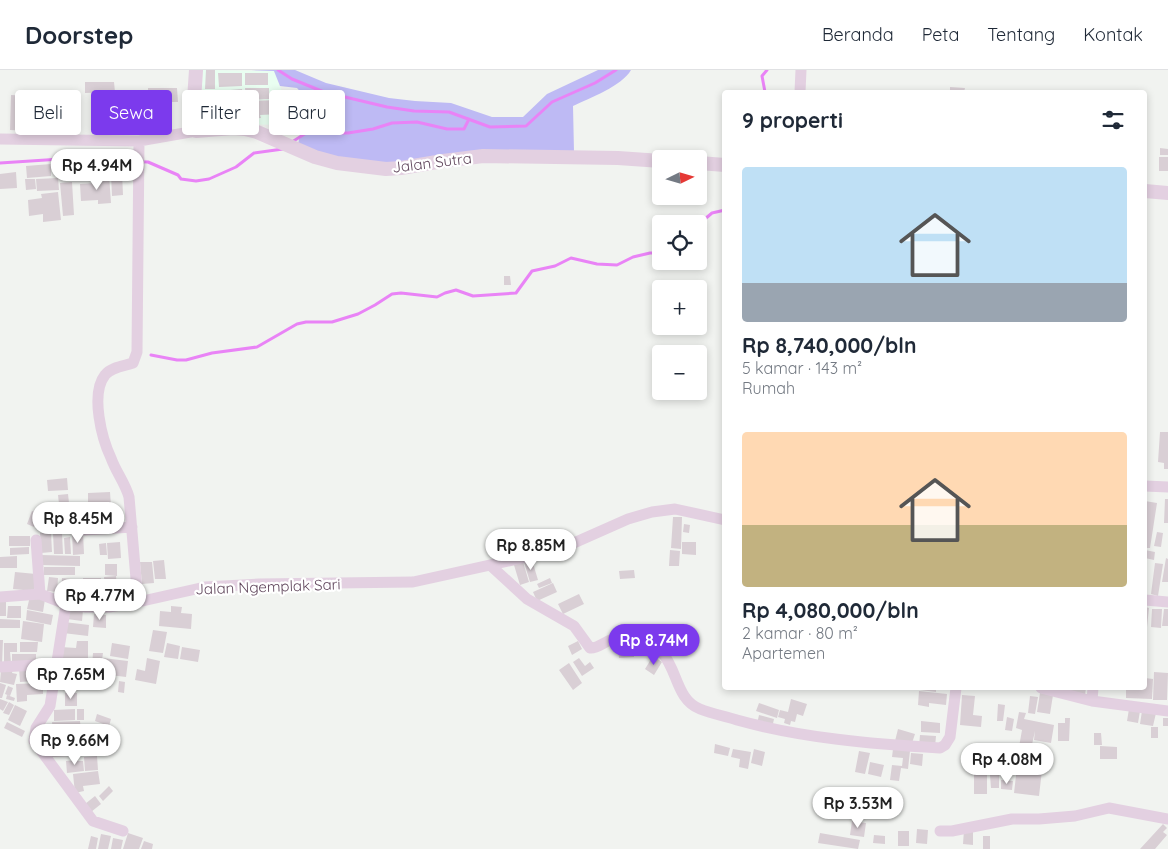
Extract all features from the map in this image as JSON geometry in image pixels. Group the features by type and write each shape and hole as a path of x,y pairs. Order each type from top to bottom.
{"street":[{"path":"195,90 196,70"},
{"path":"800,90 801,70"},
{"name":"Jalan Sutra","path":"259,134 337,164 386,169 483,156 652,160"},
{"name":"Jalan Sutra","path":"0,139 139,147 182,135"},
{"path":"138,602 129,497 106,448 98,401 100,385 105,375 114,369 133,363 137,352 139,147"},
{"path":"708,164 722,165"},
{"path":"1147,191 1168,193"},
{"path":"1147,486 1168,487"},
{"name":"Jalan Ngemplak Sari","path":"40,594 66,604 86,607 108,607 205,587 259,584 413,582 558,550 628,518 652,512 675,509 722,519"},
{"path":"84,530 132,527"},
{"path":"0,596 40,594 36,540"},
{"path":"490,565 527,599 574,626 590,648 594,648 612,639 623,638 646,641 662,652 670,662 678,685 690,704 701,710 764,727 819,737 940,748 945,745 950,737 956,690"},
{"path":"1147,600 1168,602"},
{"path":"66,604 50,706 36,728 34,741 93,821 123,831"},
{"path":"0,666 56,664"},
{"path":"1049,690 1092,701 1168,711"},
{"path":"1092,701 1093,690"},
{"path":"940,831 952,831 1012,820 1039,820 1075,816 1109,808 1168,819"}],"shaded area":[{"path":"203,70 274,71 281,90 269,90 269,125 259,125 259,90 202,90"},
{"path":"251,70 295,70 326,83 389,98 451,103 492,117 523,117 547,94 598,70 631,70 627,76 613,86 573,106 574,152 400,164 338,159 298,144 300,135 345,135 345,90 299,90 297,88 280,86 274,71"}],"building":[{"path":"206,70 215,70 215,89 205,89"},
{"path":"218,73 242,73 242,86 219,87"},
{"path":"245,73 268,73 268,85 245,85"},
{"path":"85,82 114,82 115,90 91,90 91,93 85,93"},
{"path":"950,87 965,88 964,90 950,90"},
{"path":"148,88 177,88 178,102 172,102 172,90 148,90"},
{"path":"245,88 269,88 269,99 259,99 259,90 245,90"},
{"path":"11,95 15,95 15,130 10,130"},
{"path":"269,100 269,115 260,115 261,118 259,118 259,101"},
{"path":"1160,148 1168,149 1168,155 1160,155"},
{"path":"1159,157 1168,157 1168,171 1159,171"},
{"path":"51,164 51,176 27,178 26,166"},
{"path":"16,172 17,188 0,189 0,174"},
{"path":"122,173 123,195 112,196 111,174"},
{"path":"109,175 111,203 98,204 98,200 81,201 80,184 96,183 96,176"},
{"path":"58,178 59,190 37,191 36,179"},
{"path":"25,179 35,179 36,189 26,190"},
{"path":"72,182 74,215 63,216 60,183"},
{"path":"58,192 61,220 43,222 43,214 29,216 28,200 42,198 41,194"},
{"path":"504,276 510,276 511,285 504,285"},
{"path":"1160,432 1168,432 1168,469 1164,469 1164,463 1158,462"},
{"path":"67,478 68,490 48,491 47,480"},
{"path":"110,492 111,506 88,507 88,493"},
{"path":"68,494 69,503 59,504 58,495"},
{"path":"1165,499 1168,499 1168,523 1164,523"},
{"path":"1147,501 1157,503 1150,548 1147,548"},
{"path":"82,508 83,526 67,527 67,509"},
{"path":"32,511 39,513 34,527 27,524"},
{"path":"96,516 97,529 87,529 86,517"},
{"path":"673,517 682,517 681,549 671,548"},
{"path":"684,524 690,525 689,533 683,532"},
{"path":"83,532 84,554 73,555 72,533"},
{"path":"1157,532 1163,533 1161,547 1154,546"},
{"path":"40,533 51,533 52,552 41,553"},
{"path":"53,533 62,533 63,554 54,554"},
{"path":"9,536 30,536 30,546 9,546"},
{"path":"70,537 71,554 65,554 64,538"},
{"path":"120,542 121,558 108,559 107,543"},
{"path":"682,542 696,542 696,555 682,554"},
{"path":"106,543 107,555 100,555 99,544"},
{"path":"29,547 29,554 10,555 10,548"},
{"path":"670,550 680,551 679,566 669,566"},
{"path":"1147,550 1155,552 1154,560 1147,558"},
{"path":"41,555 80,556 80,566 41,565"},
{"path":"17,556 17,568 0,568 0,557"},
{"path":"1166,558 1168,559 1168,582 1162,582"},
{"path":"164,560 166,579 155,579 153,561"},
{"path":"532,560 538,580 530,582 524,562"},
{"path":"140,562 152,562 154,583 142,584"},
{"path":"523,562 529,582 520,585 514,565"},
{"path":"1155,563 1163,564 1158,596 1151,594"},
{"path":"105,564 117,564 117,576 105,575"},
{"path":"44,567 75,567 75,575 44,575"},
{"path":"634,570 635,578 620,579 619,571"},
{"path":"15,572 36,574 34,591 13,589"},
{"path":"116,576 118,599 106,599 104,577"},
{"path":"49,577 58,578 57,592 47,591"},
{"path":"62,578 71,579 70,593 61,593"},
{"path":"83,578 101,578 101,599 84,599"},
{"path":"550,578 552,583 539,588 537,584"},
{"path":"72,579 82,579 82,594 71,594"},
{"path":"553,583 557,592 537,601 533,592"},
{"path":"579,594 584,604 563,614 558,604"},
{"path":"30,596 45,599 43,612 27,609"},
{"path":"65,597 78,597 78,602 65,602"},
{"path":"0,600 6,600 6,616 0,616"},
{"path":"8,606 21,606 21,618 7,618"},
{"path":"171,606 182,607 181,613 192,614 191,629 159,626 160,611 171,612"},
{"path":"1147,608 1149,608 1147,627"},
{"path":"68,609 83,610 82,621 67,619"},
{"path":"1152,609 1162,609 1161,628 1151,627"},
{"path":"1164,609 1168,609 1168,626 1162,626"},
{"path":"27,610 53,615 51,625 26,620"},
{"path":"94,614 106,615 106,628 93,627"},
{"path":"0,619 20,620 20,628 0,628"},
{"path":"23,621 44,624 42,642 21,639"},
{"path":"64,622 89,625 88,636 63,633"},
{"path":"153,630 167,632 163,653 149,651"},
{"path":"0,640 3,640 2,665 0,665"},
{"path":"77,641 88,641 88,667 60,666 61,647 76,648"},
{"path":"578,641 582,649 572,655 568,646"},
{"path":"20,642 38,642 37,652 20,652"},
{"path":"4,643 17,643 17,652 10,652 11,663 4,663"},
{"path":"112,643 130,646 128,659 110,656"},
{"path":"167,643 180,646 178,659 164,657"},
{"path":"634,646 634,657 619,658 618,647"},
{"path":"182,647 200,650 198,662 180,659"},
{"path":"93,653 103,653 101,667 92,666"},
{"path":"12,654 36,654 36,664 12,664"},
{"path":"653,656 662,662 654,675 645,669"},
{"path":"103,658 128,661 126,677 110,675 110,671 102,670"},
{"path":"147,658 160,661 156,684 135,680 137,669 145,671"},
{"path":"579,658 585,666 590,662 594,668 582,676 573,662"},
{"path":"569,663 582,683 573,690 559,670"},
{"path":"49,667 50,680 20,682 19,668"},
{"path":"13,669 12,673 17,674 14,685 0,682 1,670"},
{"path":"89,669 91,687 74,688 73,671"},
{"path":"72,670 73,688 59,689 58,671"},
{"path":"1154,672 1168,673 1167,700 1153,700"},
{"path":"1147,678 1153,679 1152,699 1126,698 1126,690 1147,690"},
{"path":"119,681 125,682 124,693 118,692"},
{"path":"0,683 6,685 2,698 0,698"},
{"path":"43,683 43,694 27,695 27,701 17,702 16,684"},
{"path":"8,686 13,688 10,696 5,694"},
{"path":"920,690 936,690 936,692"},
{"path":"1068,690 1086,690 1085,695"},
{"path":"919,691 947,694 946,705 929,703 929,707 918,705"},
{"path":"65,693 77,693 77,706 65,706"},
{"path":"1040,693 1053,695 1050,714 1037,712"},
{"path":"7,695 15,698 14,701 6,699"},
{"path":"962,695 975,696 973,715 982,716 981,727 960,725"},
{"path":"1030,696 1038,697 1035,714 1028,713"},
{"path":"0,699 8,702 3,711 0,709"},
{"path":"791,699 807,704 803,716 797,714 795,722 791,721 790,725 784,723 785,719 778,717 780,710 788,712"},
{"path":"9,702 14,705 9,715 3,713"},
{"path":"759,703 779,710 777,718 756,711"},
{"path":"998,704 1005,705 1003,721 997,721"},
{"path":"15,705 27,711 20,726 8,720"},
{"path":"75,709 75,720 54,721 54,710"},
{"path":"77,709 84,709 84,720 77,720"},
{"path":"1129,709 1140,711 1138,723 1127,721"},
{"path":"1142,711 1156,713 1153,726 1140,724"},
{"path":"1019,712 1026,713 1024,719 1054,725 1051,743 1034,740 1035,731 1031,749 1019,747 1022,730 1016,728"},
{"path":"97,714 111,719 109,726 95,721"},
{"path":"759,715 774,719 772,728 757,724"},
{"path":"1007,717 1014,719 1012,731 1005,730"},
{"path":"1065,718 1070,718 1069,741 1058,741 1058,723 1065,723"},
{"path":"1163,718 1168,718 1168,726 1163,726"},
{"path":"80,721 81,731 53,732 52,722"},
{"path":"921,721 940,723 940,733 921,732"},
{"path":"7,722 25,731 22,737 4,728"},
{"path":"1151,727 1158,727 1158,738 1151,738"},
{"path":"898,729 915,734 911,746 895,741"},
{"path":"68,733 69,743 48,745 47,734"},
{"path":"1094,733 1101,733 1102,745 1094,745"},
{"path":"83,734 84,754 75,755 73,735"},
{"path":"920,735 936,736 935,747 919,746"},
{"path":"86,737 95,737 95,751 87,752"},
{"path":"715,744 730,748 728,756 714,753"},
{"path":"72,745 73,756 52,757 51,747"},
{"path":"1100,746 1117,747 1117,759 1100,759"},
{"path":"733,749 751,752 748,769 739,767 740,759 731,757"},
{"path":"754,749 765,752 762,766 751,763"},
{"path":"893,749 910,751 908,769 901,768 899,781 890,780 892,765 902,766 903,758 892,757"},
{"path":"859,751 870,753 865,774 855,772"},
{"path":"911,753 923,754 922,766 910,764"},
{"path":"97,756 98,770 85,771 84,757"},
{"path":"66,761 83,761 84,771 67,773"},
{"path":"870,762 884,765 881,777 868,774"},
{"path":"1017,767 1042,770 1039,796 1014,793"},
{"path":"974,770 987,770 987,794 974,794"},
{"path":"98,771 100,784 83,786 84,791 75,793 73,774"},
{"path":"999,774 999,788 991,788 990,775"},
{"path":"1001,780 1013,781 1012,790 1001,789"},
{"path":"109,786 113,791 103,801 99,796"},
{"path":"95,796 101,804 91,812 85,804"},
{"path":"852,821 866,823 864,837 850,835"},
{"path":"1163,824 1167,828 1163,832 1167,835 1155,849 1140,849"},
{"path":"917,829 928,830 927,844 916,843"},
{"path":"964,830 973,830 973,845 963,844"},
{"path":"898,831 909,831 909,846 898,846"},
{"path":"128,833 143,838 139,849 123,849"},
{"path":"820,833 860,840 858,849 818,843"},
{"path":"101,834 111,836 108,849 98,849"},
{"path":"874,835 885,836 885,844 873,843"},
{"path":"91,836 98,838 96,849 88,849"},
{"path":"983,836 990,836 990,849 983,849"},
{"path":"113,838 123,840 121,849 111,849"},
{"path":"144,841 153,844 152,849 141,849"}],"waterway":[{"path":"278,70 292,79 324,92 387,107 414,111 449,112 490,127 526,126 552,102 595,83 616,70"},
{"path":"765,90 762,76 767,70"},
{"path":"292,142 306,133 348,133 373,129 392,123 417,122 447,129 464,129 469,119"},
{"path":"0,163 61,159 148,162 178,175 181,179 196,181 209,179 236,167 254,153 283,149"},
{"path":"707,217 712,213 722,211"},
{"path":"151,355 186,360 212,353 257,347 297,324 332,322 358,314 392,294 401,293 437,297 456,290 473,296 516,293 532,271 555,266 571,258 597,264 617,265 633,257 652,253"}]}
